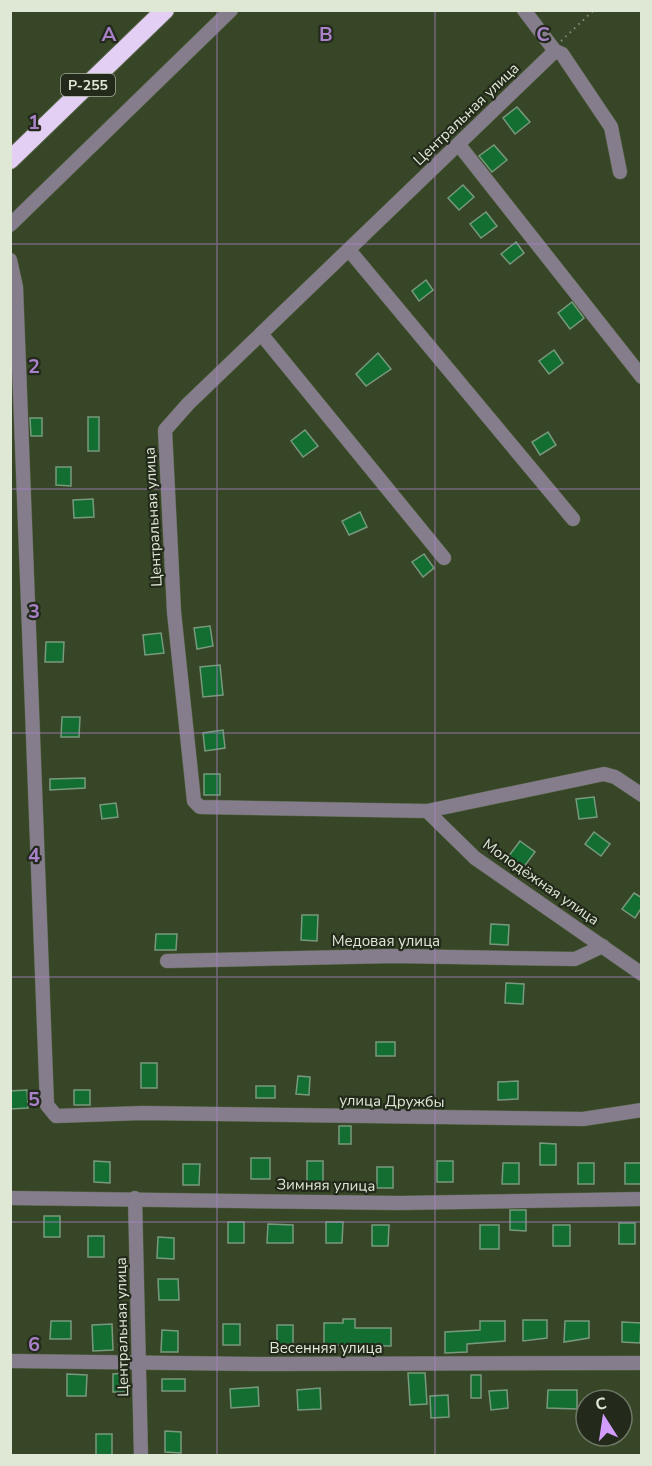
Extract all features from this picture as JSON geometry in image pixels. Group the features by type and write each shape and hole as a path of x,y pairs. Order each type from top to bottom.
{"highway":[{"name":"Р-255","path":"10,160 165,10"}],"street":[{"path":"10,225 231,10"},
{"path":"524,10 555,51 562,54 611,127 620,172"},
{"name":"Центральная улица","path":"555,51 188,404 165,430 174,612 194,801 200,807 427,811 604,774 615,777 642,795"},
{"path":"459,145 642,377"},
{"path":"349,250 573,519"},
{"name":"улица Дружбы","path":"10,260 16,287 47,1105 56,1116 142,1113 583,1119 642,1110"},
{"path":"262,335 444,558"},
{"name":"Молодёжная улица","path":"427,811 475,858 642,974"},
{"name":"Медовая улица","path":"167,961 394,957 575,959 603,946"},
{"name":"Зимняя улица","path":"10,1198 399,1203 642,1199"},
{"name":"Центральная улица","path":"135,1198 141,1455"},
{"name":"Весенняя улица","path":"10,1361 642,1363"}],"path":[{"path":"555,51 560,42 594,10"}],"building":[{"path":"517,107 530,122 515,134 503,118"},
{"path":"494,145 507,160 492,172 479,156"},
{"path":"463,185 474,197 459,210 448,198"},
{"path":"486,212 497,226 481,238 470,224"},
{"path":"516,242 524,253 510,264 501,254"},
{"path":"426,280 433,290 419,301 412,291"},
{"path":"572,302 584,318 570,329 558,313"},
{"path":"554,350 563,363 549,374 539,361"},
{"path":"378,353 391,369 366,386 356,374"},
{"path":"88,417 99,417 99,451 88,451"},
{"path":"30,418 42,418 42,436 31,436"},
{"path":"305,430 318,446 303,457 291,441"},
{"path":"548,432 556,445 540,455 532,442"},
{"path":"56,467 71,467 71,486 56,485"},
{"path":"93,499 94,517 74,518 73,500"},
{"path":"360,512 367,527 349,535 342,521"},
{"path":"424,554 434,568 423,577 412,562"},
{"path":"210,626 213,646 197,649 194,628"},
{"path":"161,633 164,653 145,655 143,635"},
{"path":"46,642 64,642 63,662 45,662"},
{"path":"220,665 223,695 203,697 200,667"},
{"path":"62,717 80,717 79,737 61,737"},
{"path":"223,730 225,748 205,751 203,733"},
{"path":"204,774 220,774 220,795 204,795"},
{"path":"85,778 85,788 50,790 50,779"},
{"path":"594,797 597,817 579,819 576,799"},
{"path":"116,803 118,817 102,819 100,805"},
{"path":"594,832 610,844 601,856 585,844"},
{"path":"520,841 535,852 523,868 508,857"},
{"path":"634,893 642,898 642,907 635,918 622,909"},
{"path":"302,915 318,915 317,941 301,940"},
{"path":"491,924 509,925 508,945 490,944"},
{"path":"156,934 177,934 176,950 155,950"},
{"path":"506,983 524,984 523,1004 505,1003"},
{"path":"376,1042 395,1042 395,1056 376,1056"},
{"path":"141,1063 157,1063 157,1088 141,1088"},
{"path":"298,1076 310,1077 309,1095 296,1094"},
{"path":"518,1081 518,1099 498,1100 498,1082"},
{"path":"256,1086 275,1086 275,1098 256,1098"},
{"path":"27,1090 28,1108 10,1109 10,1091"},
{"path":"74,1090 90,1090 90,1105 74,1105"},
{"path":"339,1126 351,1126 351,1144 339,1144"},
{"path":"540,1143 556,1144 556,1165 540,1165"},
{"path":"251,1158 270,1158 270,1179 251,1179"},
{"path":"94,1161 110,1162 110,1183 94,1182"},
{"path":"307,1161 323,1161 323,1182 307,1182"},
{"path":"437,1161 453,1161 453,1182 437,1182"},
{"path":"503,1163 519,1163 519,1184 502,1184"},
{"path":"578,1163 594,1163 594,1184 578,1184"},
{"path":"625,1163 641,1163 641,1184 625,1184"},
{"path":"183,1164 200,1164 199,1185 183,1185"},
{"path":"377,1167 393,1167 393,1188 377,1188"},
{"path":"510,1210 526,1210 526,1231 510,1230"},
{"path":"44,1216 60,1216 60,1237 44,1237"},
{"path":"228,1222 244,1222 244,1243 228,1243"},
{"path":"326,1222 343,1222 342,1243 326,1243"},
{"path":"619,1223 635,1223 635,1244 619,1244"},
{"path":"268,1224 293,1225 293,1243 267,1243"},
{"path":"372,1225 389,1225 388,1246 372,1246"},
{"path":"480,1225 499,1225 499,1249 480,1249"},
{"path":"553,1225 570,1225 570,1246 553,1246"},
{"path":"88,1236 104,1236 104,1257 88,1257"},
{"path":"158,1237 174,1238 174,1259 157,1258"},
{"path":"158,1279 178,1279 179,1300 159,1300"},
{"path":"343,1319 355,1319 355,1328 391,1328 391,1346 324,1345 324,1323 343,1323"},
{"path":"523,1320 547,1320 547,1338 523,1341"},
{"path":"51,1321 71,1321 71,1339 50,1339"},
{"path":"480,1321 505,1321 505,1341 467,1344 467,1352 445,1353 445,1332 480,1330"},
{"path":"565,1321 589,1321 589,1338 564,1342"},
{"path":"622,1322 641,1323 640,1343 622,1342"},
{"path":"112,1324 113,1350 93,1351 92,1325"},
{"path":"223,1324 240,1324 240,1345 223,1345"},
{"path":"277,1325 293,1325 293,1346 277,1346"},
{"path":"162,1330 178,1331 178,1352 161,1352"},
{"path":"128,1373 127,1392 113,1392 113,1374"},
{"path":"408,1373 425,1373 427,1404 410,1405"},
{"path":"67,1374 87,1375 86,1396 67,1396"},
{"path":"471,1375 481,1375 481,1398 471,1398"},
{"path":"162,1379 185,1379 185,1391 162,1391"},
{"path":"258,1387 259,1406 231,1408 230,1389"},
{"path":"320,1388 321,1409 298,1410 297,1390"},
{"path":"507,1390 508,1408 491,1410 489,1391"},
{"path":"548,1390 574,1390 574,1409 547,1408"},
{"path":"448,1395 449,1417 431,1418 430,1396"},
{"path":"165,1431 181,1432 181,1453 165,1452"},
{"path":"96,1434 112,1434 112,1455 96,1455"}]}
